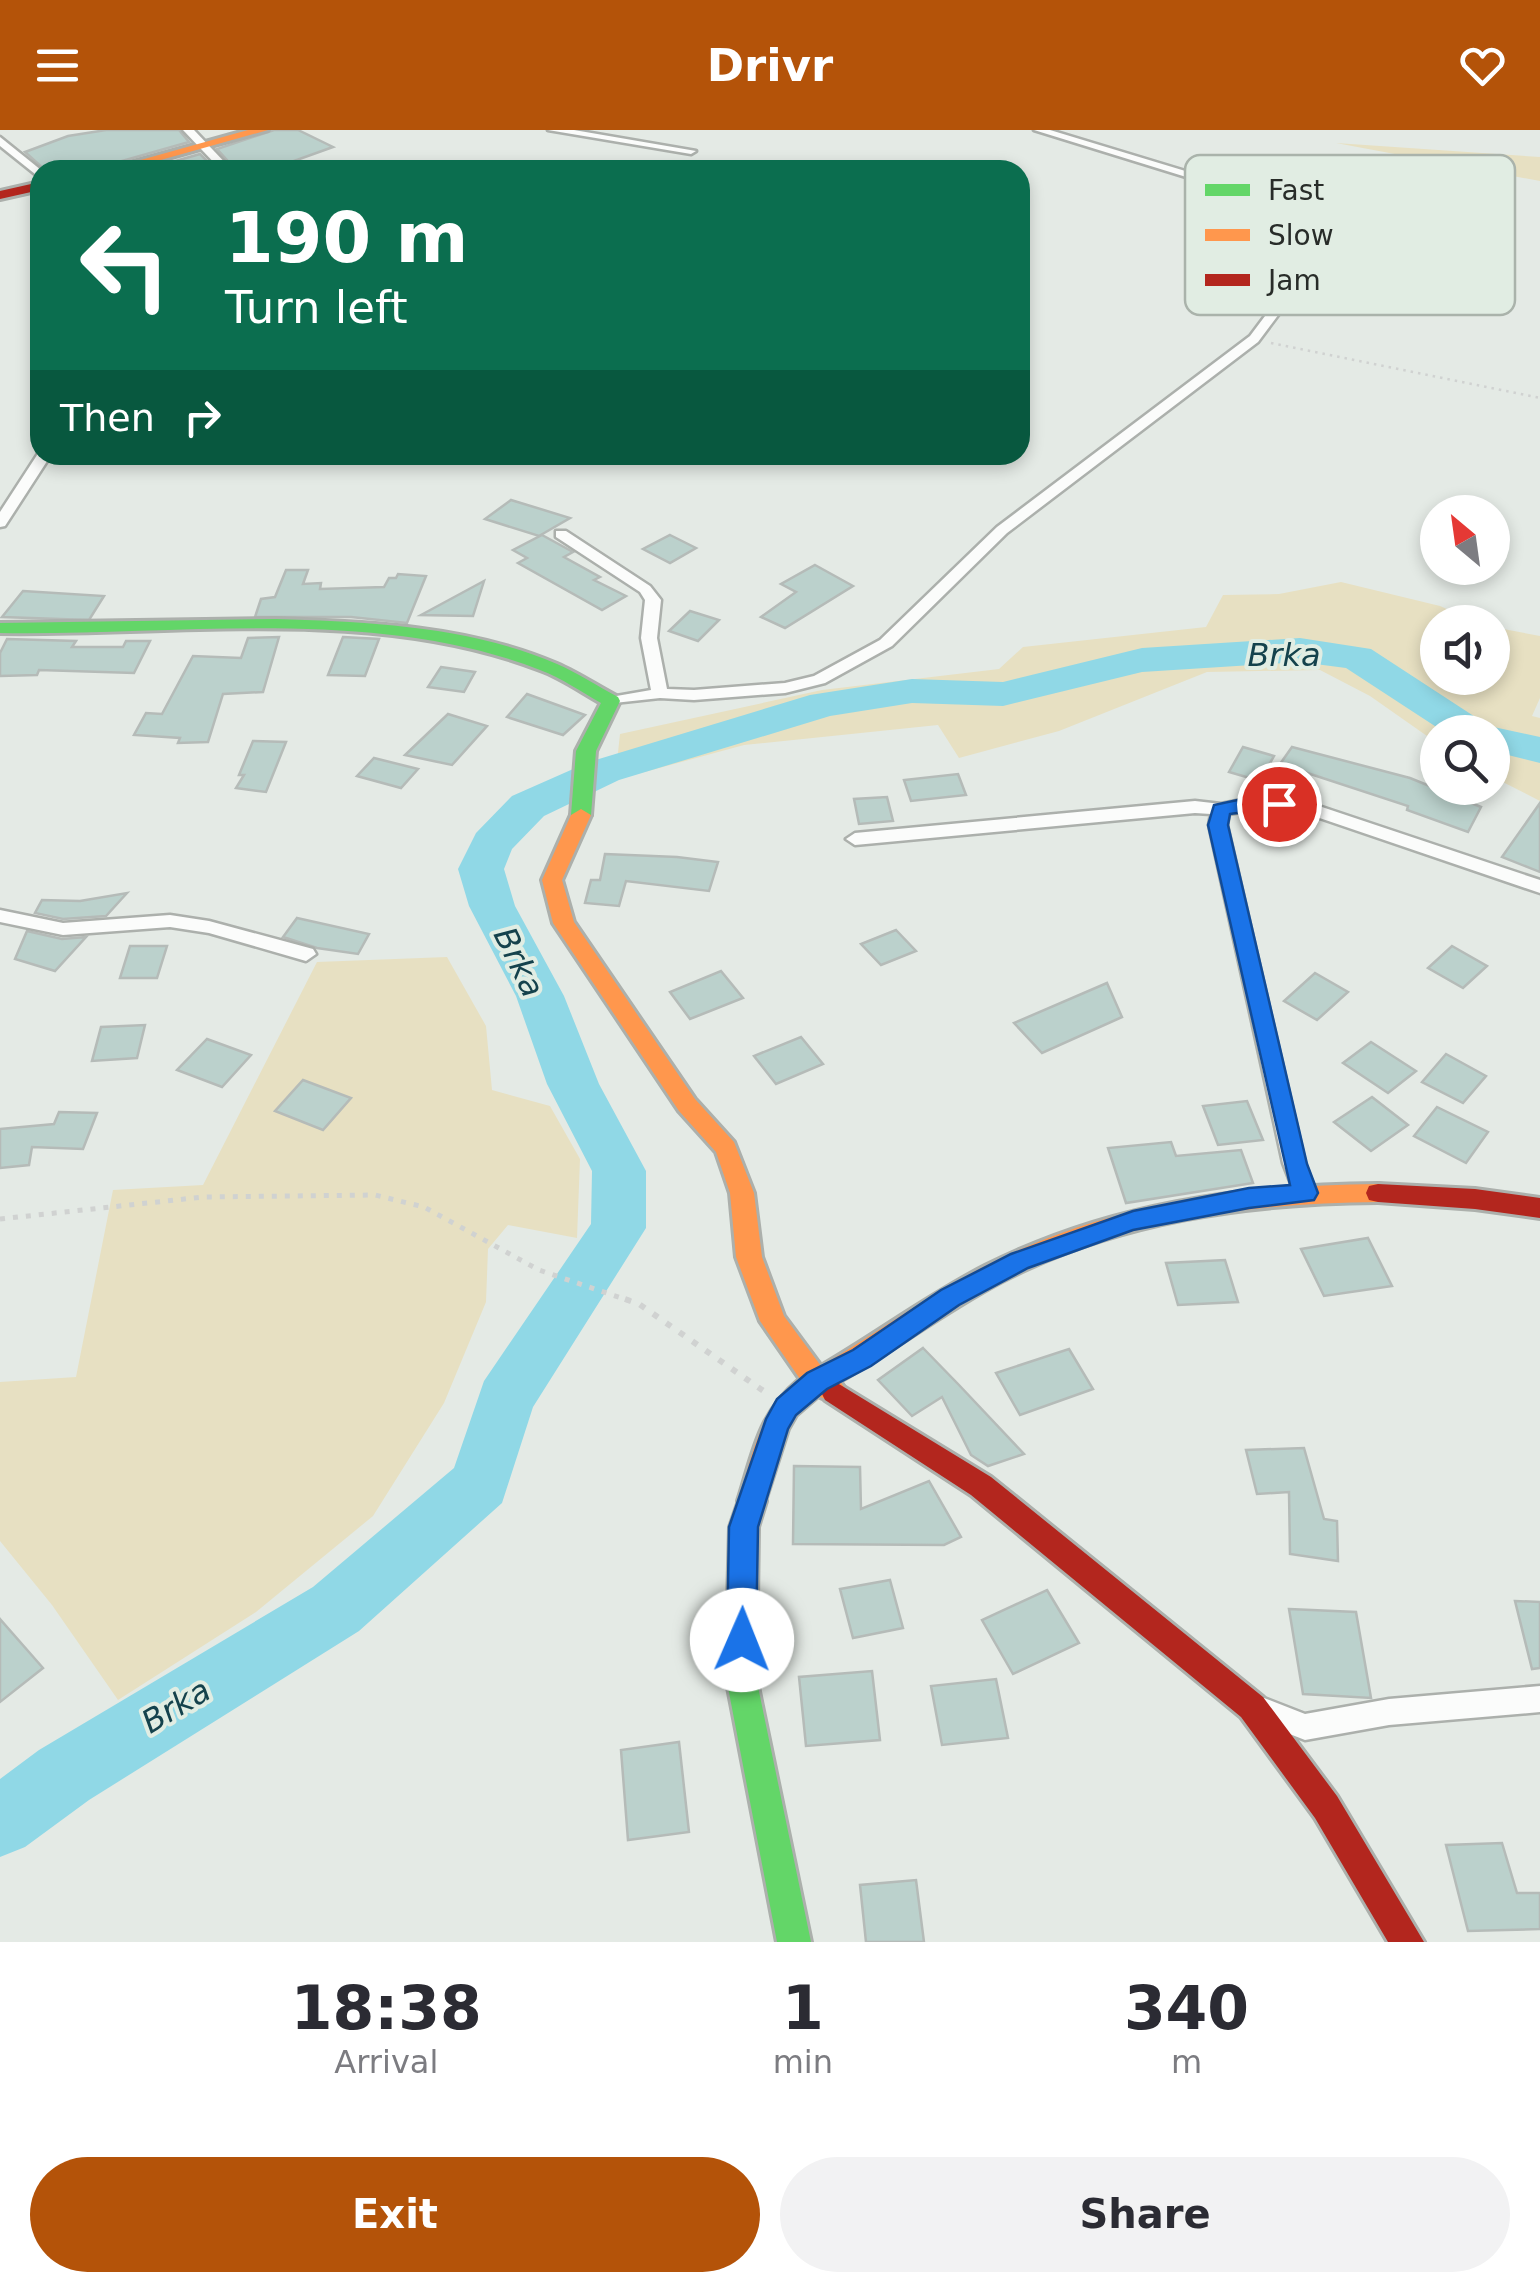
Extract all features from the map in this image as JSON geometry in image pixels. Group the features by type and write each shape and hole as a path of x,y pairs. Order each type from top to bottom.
{"street":[{"path":"188,130 219,160"},
{"path":"151,160 262,130"},
{"path":"553,130 691,151"},
{"path":"1039,130 1185,174"},
{"path":"0,140 30,167"},
{"path":"0,195 30,188"},
{"path":"0,628 58,633 337,627 418,636 497,649 556,669 610,701 660,693 785,688 819,680 886,644 1028,508 1254,340 1273,315"},
{"path":"0,522 37,465"},
{"path":"561,534 645,589 653,600 650,638 660,693"},
{"path":"610,701 586,751 584,810 552,880 564,923 687,1105 726,1148 742,1193 749,1257 773,1321 817,1381 981,1486 1252,1707 1326,1807 1408,1942"},
{"path":"856,839 1195,807 1221,810 1256,803 1301,806 1540,887"},
{"path":"1221,810 1218,825 1248,966 1294,1164 1305,1193"},
{"path":"0,916 64,929 170,921 209,927 306,954"},
{"path":"794,1942 741,1677 744,1527 775,1427 786,1407 817,1381 862,1358 950,1297 1020,1261 1133,1220 1249,1198 1305,1193 1453,1196 1540,1208"},
{"path":"1252,1707 1305,1727 1389,1712 1540,1699"}],"path":[{"path":"1254,340 1398,366 1540,398"},
{"path":"0,1219 203,1197 376,1195 424,1207 538,1270 639,1304 786,1407"}],"shaded area":[{"path":"1336,143 1511,155 1400,155"},
{"path":"1515,155 1540,157 1540,181 1515,176"},
{"path":"1341,582 1436,605 1420,605 1420,695 1510,695 1510,630 1540,636 1540,698 1532,716 1540,718 1540,801 1510,786 1510,715 1420,715 1420,731 1370,696 1320,670 1207,672 1059,731 959,758 938,725 744,745 615,780 620,734 822,690 999,669 1023,647 1206,627 1223,595 1279,594"},
{"path":"447,957 486,1026 492,1090 550,1106 580,1159 577,1238 508,1225 488,1249 486,1302 444,1403 373,1516 256,1612 118,1700 52,1605 0,1541 0,1382 76,1377 113,1190 203,1185 317,962"}],"building":[{"path":"106,130 179,130 189,142 126,160 34,160 25,152 68,136"},
{"path":"274,130 298,130 333,147 297,160 227,160 217,149"},
{"path":"200,154 206,160 179,160"},
{"path":"511,500 570,518 539,536 485,519"},
{"path":"542,535 573,552 564,557 600,577 594,580 626,596 602,610 518,563 527,558 513,550"},
{"path":"670,535 696,548 670,563 643,549"},
{"path":"815,565 853,586 785,628 761,617 796,592 781,584"},
{"path":"286,570 308,570 303,584 321,583 320,589 384,587 389,578 398,574 426,576 407,623 351,617 255,617 261,599 275,597"},
{"path":"484,581 473,616 421,615"},
{"path":"23,591 104,596 89,620 2,617"},
{"path":"690,611 719,620 698,641 669,631"},
{"path":"279,637 263,692 223,694 208,742 178,743 180,738 134,735 146,713 162,714 193,656 241,658 248,638"},
{"path":"343,637 379,639 365,676 328,675"},
{"path":"7,639 76,641 72,647 123,647 126,641 150,641 134,673 39,670 37,675 0,676 0,653"},
{"path":"441,667 475,672 464,692 428,687"},
{"path":"527,694 585,715 563,735 507,717"},
{"path":"448,714 487,726 452,765 405,755"},
{"path":"253,741 286,742 266,792 236,788 244,775 239,775"},
{"path":"1243,747 1274,756 1260,781 1229,772"},
{"path":"1292,747 1420,782 1420,805 1481,807 1468,832 1407,810 1408,806 1280,764"},
{"path":"374,758 418,769 401,788 357,776"},
{"path":"958,774 966,795 911,801 904,780"},
{"path":"887,797 893,821 859,824 854,799"},
{"path":"1540,803 1540,872 1502,857"},
{"path":"605,854 718,862 709,891 626,881 619,906 585,903 591,880 600,880"},
{"path":"127,893 106,916 63,919 35,913 42,900 80,901"},
{"path":"297,918 369,934 358,954 317,948 283,937"},
{"path":"896,930 916,951 881,965 861,944"},
{"path":"27,931 62,939 86,937 55,971 15,959"},
{"path":"130,946 167,946 157,978 120,978"},
{"path":"1452,946 1487,966 1463,988 1428,968"},
{"path":"721,971 743,998 690,1019 670,992"},
{"path":"1315,973 1348,992 1317,1020 1284,1001"},
{"path":"1107,983 1122,1017 1042,1053 1014,1023"},
{"path":"145,1025 137,1058 92,1061 101,1027"},
{"path":"801,1037 823,1064 776,1084 754,1056"},
{"path":"207,1039 251,1055 222,1087 177,1070"},
{"path":"1371,1042 1416,1071 1388,1093 1343,1063"},
{"path":"1446,1054 1486,1076 1463,1103 1422,1082"},
{"path":"303,1080 351,1098 323,1130 275,1111"},
{"path":"1372,1097 1408,1125 1371,1151 1334,1122"},
{"path":"1247,1101 1263,1140 1218,1145 1203,1106"},
{"path":"1437,1107 1488,1132 1466,1163 1414,1136"},
{"path":"59,1112 97,1113 83,1149 32,1147 29,1165 0,1168 0,1129 54,1124"},
{"path":"1171,1142 1176,1156 1241,1150 1253,1183 1126,1203 1108,1148"},
{"path":"1368,1238 1392,1286 1324,1296 1301,1249"},
{"path":"1225,1260 1238,1302 1178,1305 1166,1263"},
{"path":"923,1348 1024,1454 988,1466 971,1455 942,1397 912,1416 878,1380"},
{"path":"1069,1349 1093,1389 1020,1415 996,1373"},
{"path":"1304,1448 1324,1519 1337,1521 1338,1561 1290,1554 1289,1492 1257,1494 1246,1450"},
{"path":"794,1466 860,1467 861,1509 929,1481 961,1537 944,1545 793,1544"},
{"path":"890,1580 903,1628 853,1638 840,1589"},
{"path":"1047,1590 1079,1643 1013,1674 982,1620"},
{"path":"1515,1601 1540,1602 1540,1668 1532,1669"},
{"path":"1289,1609 1356,1612 1371,1698 1303,1694"},
{"path":"0,1619 43,1668 0,1702"},
{"path":"872,1671 880,1740 806,1746 799,1677"},
{"path":"996,1679 1008,1738 942,1745 931,1686"},
{"path":"679,1742 689,1832 628,1840 621,1750"},
{"path":"1502,1843 1517,1893 1540,1893 1540,1929 1468,1931 1446,1845"},
{"path":"916,1880 924,1942 866,1942 860,1885"}],"waterway":[{"name":"Brka","path":"0,1822 64,1775 336,1609 480,1484 505,1399 618,1228 619,1171 573,1084 540,996 492,906 481,869 492,843 528,806 604,771 825,704 912,691 1003,694 1142,660 1300,650 1357,657 1446,715"},
{"name":"Brka","path":"1510,742 1540,750"},
{"name":"Brka","path":"0,1822 64,1775"}],"traffic: fast":[{"path":"0,628 347,627 416,633 482,645 544,665 611,701 586,751 581,815"},
{"path":"752,1501 744,1527 741,1677 794,1942"}],"traffic: slow":[{"path":"149,160 262,130"},
{"path":"581,815 552,880 564,923 687,1105 726,1148 742,1193 749,1257 773,1321 817,1381 786,1407 775,1427 752,1501"},
{"path":"834,1392 817,1381 993,1274 1085,1235 1230,1201 1378,1193"}],"traffic: jam":[{"path":"0,195 30,188"},
{"path":"1378,1193 1540,1208"},
{"path":"834,1392 981,1486 1252,1707 1326,1807 1407,1942"}],"route":[{"path":"742,1640 744,1527 775,1427 786,1407 817,1381 862,1358 950,1297 1020,1261 1086,1235 1133,1220 1249,1198 1305,1193 1294,1164 1218,825 1221,810 1256,803 1279,804"}]}
